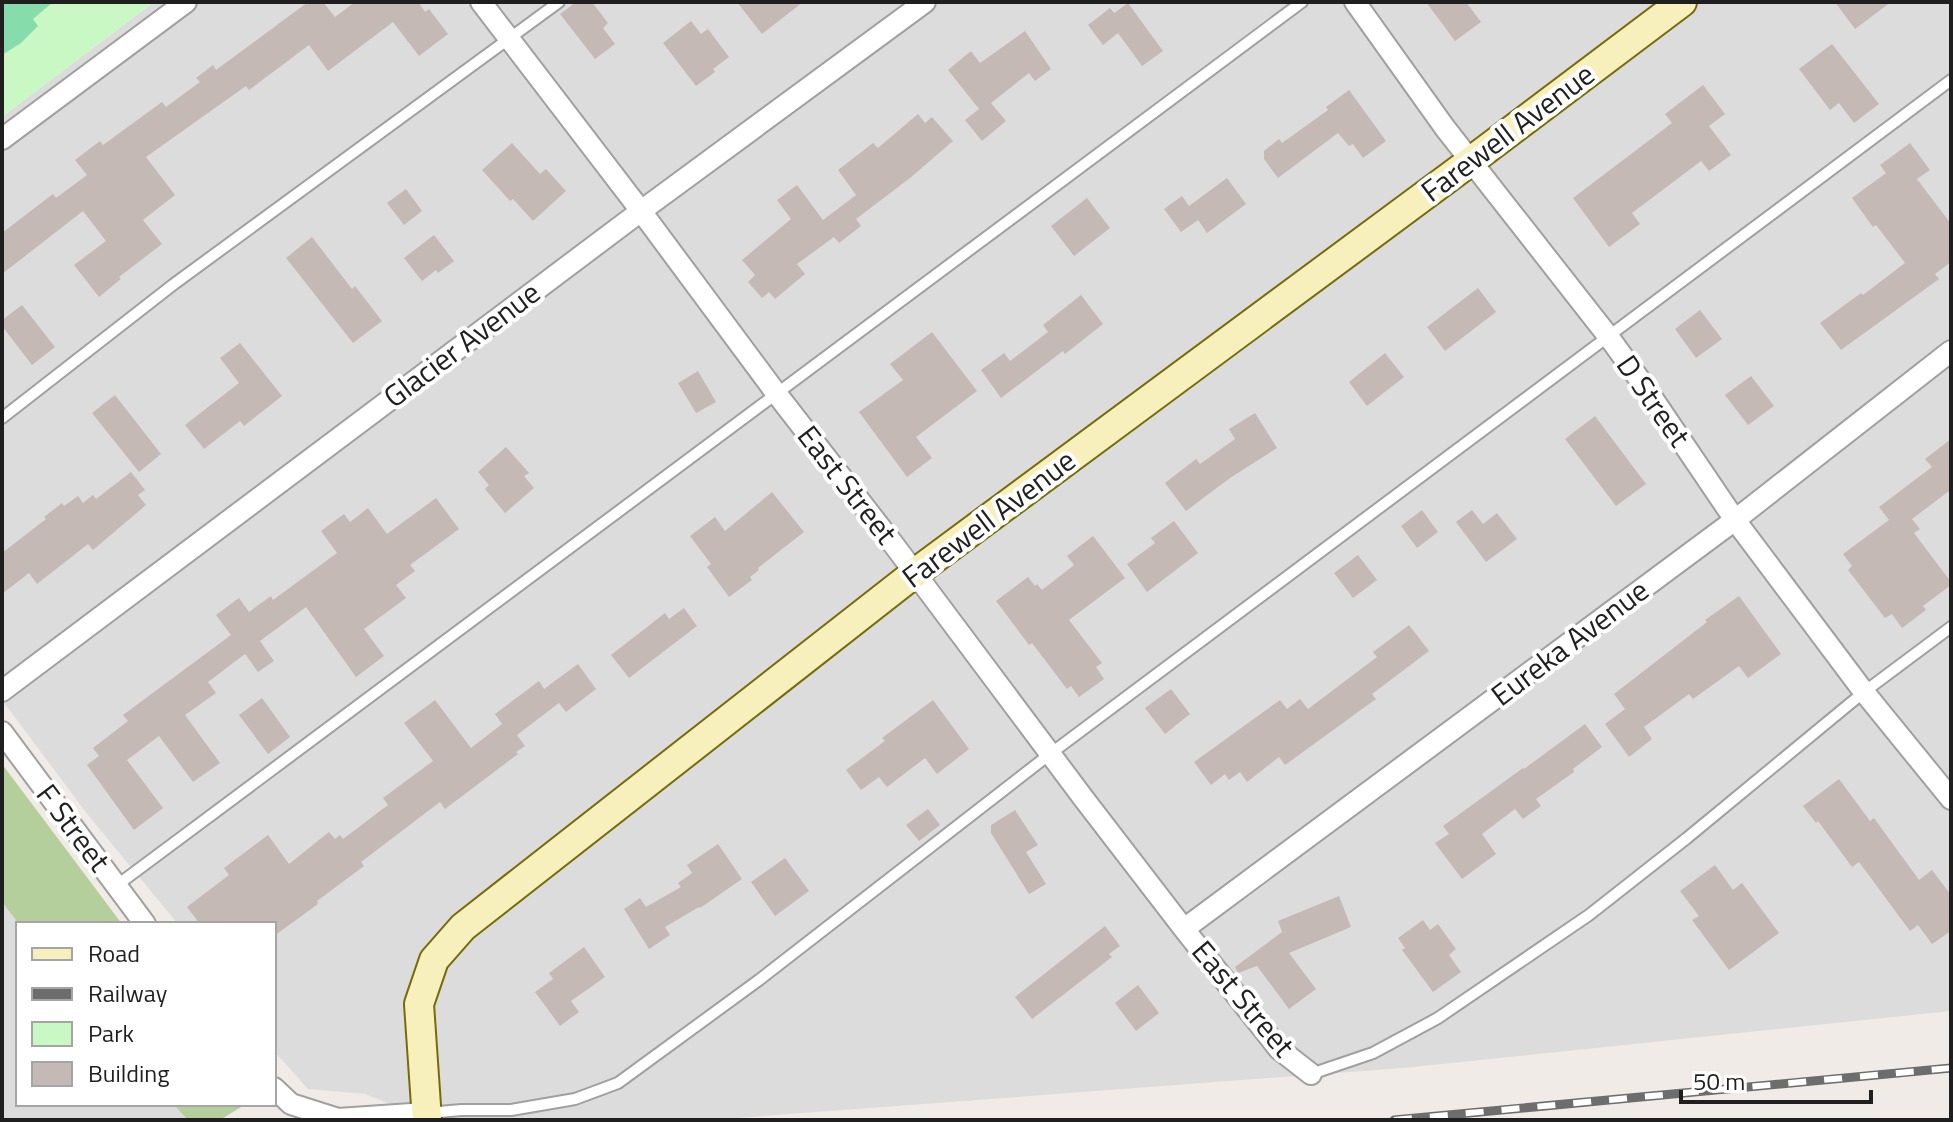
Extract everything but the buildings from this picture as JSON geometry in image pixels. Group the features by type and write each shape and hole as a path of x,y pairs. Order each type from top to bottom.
{"street":[{"path":"2,139 186,2"},
{"name":"East Street","path":"481,2 1184,929 1279,1049 1311,1074"},
{"name":"Glacier Avenue","path":"2,691 641,211 925,2"},
{"name":"D Street","path":"1355,2 1445,128 1608,336 1735,520 1864,692 1951,799"},
{"name":"Farewell Avenue","path":"426,1117 419,1004 434,960 463,927 915,573 1682,2"},
{"name":"Eureka Avenue","path":"1184,929 1735,520 1951,351"},
{"name":"F Street","path":"2,732 143,922"},
{"path":"276,1090 291,1104 338,1119 426,1117"}],"lane":[{"path":"2,418 174,284 559,2"},
{"path":"116,886 1302,2"},
{"path":"426,1117 461,1110 511,1110 575,1099 618,1083 759,980 1050,754 1951,80"},
{"path":"1311,1074 1373,1053 1438,1018 1589,915 1864,692 1951,627"}],"shaded area":[{"path":"154,2 1951,2 1951,1011 1403,1068 710,1120 431,1120 365,1094 308,1089 276,1053 276,922 176,922 88,815 2,700 2,117"},
{"path":"2,902 17,922 16,1106 175,1106 188,1120 2,1120"}],"green space":[{"path":"2,2 154,2 2,117"},
{"path":"2,2 53,2 33,19 38,26 21,43 2,55"},
{"path":"2,764 120,922 17,922 2,902"},
{"path":"175,1106 243,1106 220,1120 188,1120"}],"railway":[{"path":"1394,1120 1951,1068"}]}
